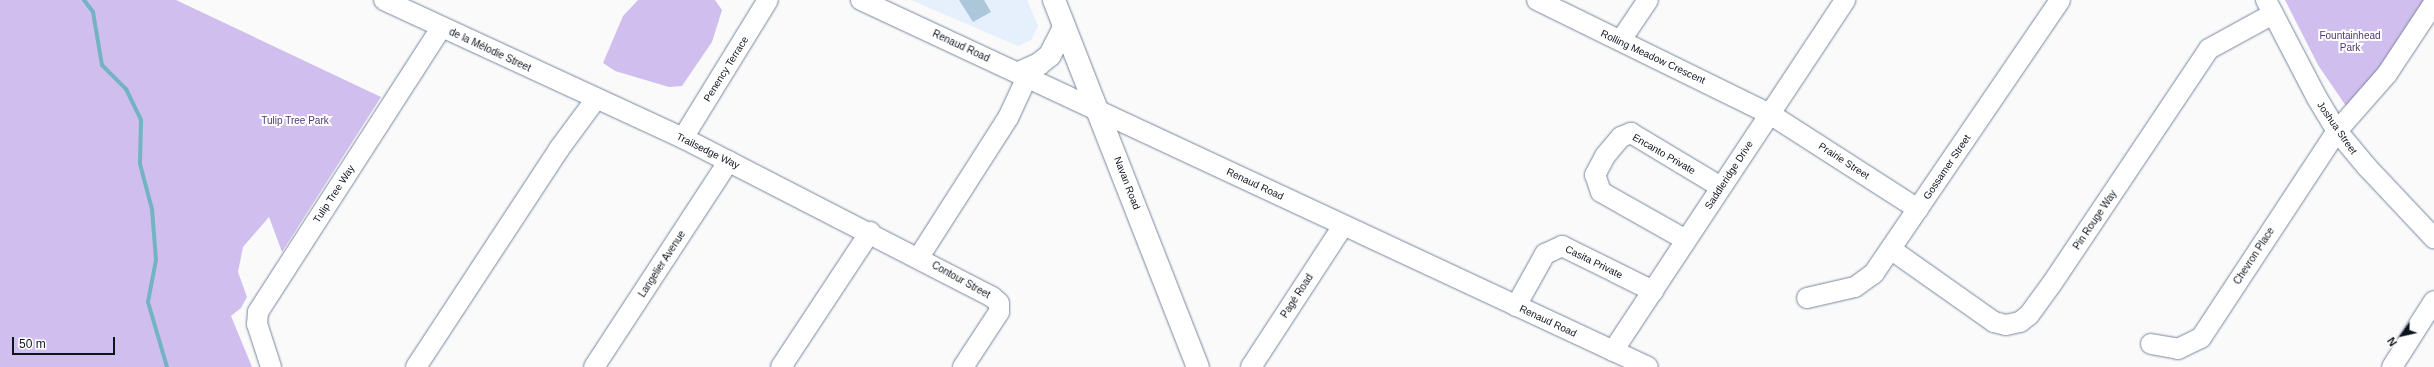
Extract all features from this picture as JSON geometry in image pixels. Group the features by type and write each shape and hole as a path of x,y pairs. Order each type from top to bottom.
{"main road":[{"name":"Navan Road","path":"1054,0 1198,367"},
{"path":"1023,75 1050,55 1064,27"}],"street":[{"name":"de la Mélodie Street","path":"384,0 441,28 596,99"},
{"name":"Penency Terrace","path":"683,138 768,0"},
{"name":"Renaud Road","path":"861,0 1648,367"},
{"name":"Rolling Meadow Crescent","path":"1537,0 1770,114"},
{"path":"1621,40 1648,0"},
{"name":"Saddleridge Drive","path":"1613,351 1845,0"},
{"name":"Gossamer Street","path":"1807,298 1855,286 1874,273 1892,250 1918,209 2060,0"},
{"name":"Chevron Place","path":"2151,344 2178,349 2201,338 2337,131 2387,74 2434,3"},
{"name":"Joshua Street","path":"2269,7 2337,131 2367,167 2434,238"},
{"name":"Pin Rouge Way","path":"1892,250 1994,322 2006,325 2020,322 2029,315 2051,285 2209,49 2269,7"},
{"name":"Tulip Tree Way","path":"271,367 257,324 258,312 441,28"},
{"path":"919,257 1008,118 1023,75"},
{"name":"Trailsedge Way","path":"596,99 683,138 919,257"},
{"path":"416,367 559,149 596,99"},
{"name":"Prairie Street","path":"1770,114 1918,209"},
{"name":"Encanto Private","path":"1686,240 1601,192 1596,175 1605,156 1620,136 1631,133 1721,187"},
{"name":"Langelier Avenue","path":"594,367 729,161"},
{"name":"Pagé Road","path":"1251,367 1343,226"},
{"path":"781,367 870,232"},
{"name":"Casita Private","path":"1516,306 1545,254 1562,246 1653,291"},
{"name":"Contour Street","path":"919,257 999,303 998,312 963,367"},
{"path":"2392,367 2434,301"}],"shaded area":[{"path":"911,0 1027,0 1038,26 1031,40 1018,46"}],"green space":[{"name":"Tulip Tree Park","path":"0,0 176,0 381,97 282,252 269,217 243,247 238,272 247,297 241,308 231,316 252,367 0,367"},
{"path":"638,0 715,0 722,10 712,42 682,86 669,87 615,71 603,63 623,16"},
{"name":"Fountainhead Park","path":"2285,0 2427,0 2357,100 2346,106 2318,65"}],"building":[{"path":"959,0 984,0 991,12 973,22"}],"waterway":[{"path":"84,0 93,12 102,65 126,89 141,120 140,164 152,209 156,260 148,302 167,367"}]}
